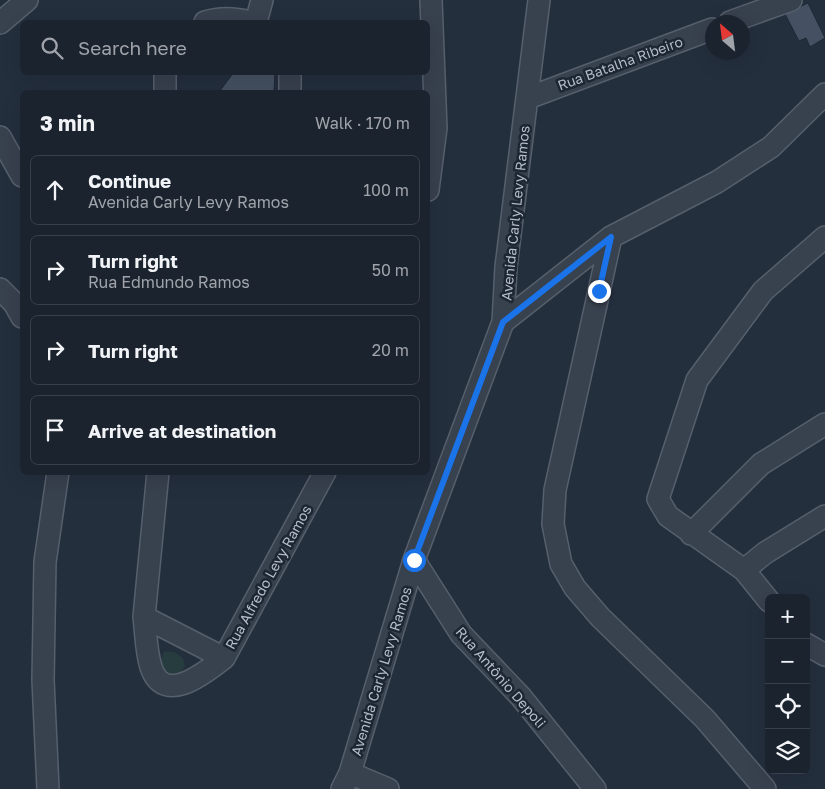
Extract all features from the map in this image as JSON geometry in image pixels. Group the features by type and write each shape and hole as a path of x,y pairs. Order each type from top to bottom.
{"street":[{"path":"0,23 27,0"},
{"path":"257,20 262,0"},
{"path":"430,44 431,0"},
{"name":"Avenida Carly Levy Ramos","path":"346,781 414,560 503,322 506,267 539,0"},
{"path":"749,15 791,0"},
{"path":"211,20 235,18 242,20"},
{"name":"Rua Batalha Ribeiro","path":"528,98 705,32"},
{"path":"165,75 165,90"},
{"path":"290,75 290,90"},
{"path":"430,93 436,128 430,174"},
{"path":"503,322 611,237 717,182 771,146 825,94"},
{"path":"0,137 20,172"},
{"path":"611,237 555,490 553,524 561,564 575,588 600,617 705,719 765,789"},
{"path":"765,596 744,570 719,551 690,534 668,516 658,499 697,380 763,291 825,237"},
{"path":"0,289 14,302 20,313"},
{"path":"690,534 761,464 825,424"},
{"path":"48,789 43,680 45,562 58,475"},
{"path":"158,475 144,617 151,668 156,678 165,684 184,684 199,678 224,658"},
{"name":"Rua Alfredo Levy Ramos","path":"144,617 224,658 323,475"},
{"path":"744,570 765,553 825,516"},
{"name":"Rua Antônio Depoli","path":"414,560 461,634 521,697 596,789"},
{"path":"810,646 825,655"},
{"path":"346,781 388,789"}],"green space":[{"path":"164,652 174,652 183,658 185,666 180,674 171,675 164,669 160,661"}],"building":[{"path":"808,3 825,38 810,47 806,38 799,41 785,14"},
{"path":"232,75 275,75 274,90 220,90"}],"route":[{"path":"414,560 503,322 611,237 599,291"}]}
